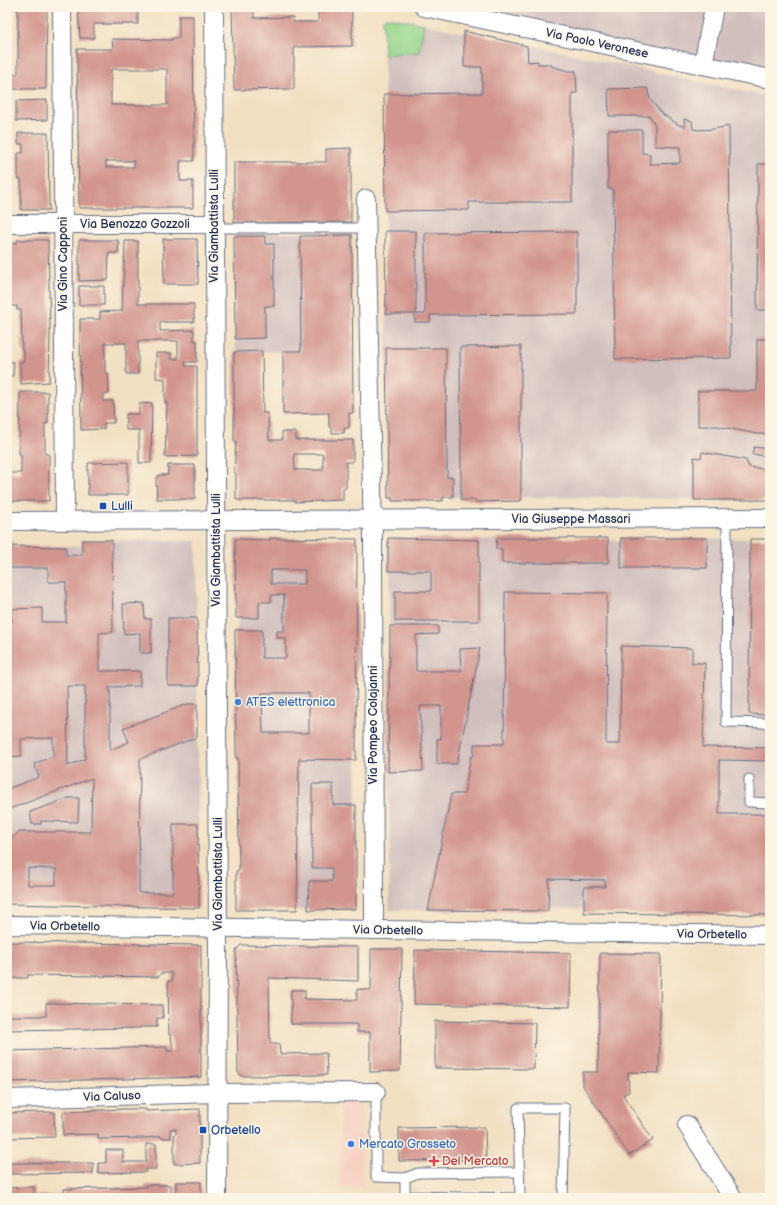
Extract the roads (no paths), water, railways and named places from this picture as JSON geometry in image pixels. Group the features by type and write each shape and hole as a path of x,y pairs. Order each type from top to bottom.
{"street":[{"name":"Via Gino Capponi","path":"62,7 65,521"},
{"name":"Via Giambattista Lulli","path":"214,7 218,928 217,1198"},
{"name":"Via Paolo Veronese","path":"424,7 770,79"},
{"path":"703,65 714,7"},
{"path":"366,199 372,519"},
{"name":"Via Benozzo Gozzoli","path":"7,224 214,226"},
{"name":"Via Giuseppe Massari","path":"7,521 770,518"},
{"name":"Via Pompeo Colajanni","path":"372,519 374,930"},
{"name":"Via Orbetello","path":"7,925 770,935"},
{"path":"217,1093 376,1092"},
{"name":"Via Caluso","path":"7,1099 217,1093"},
{"path":"687,1125 733,1198"}],"lane":[{"path":"214,226 366,228"},
{"path":"728,518 726,722 770,723"},
{"path":"749,779 749,802 770,803"},
{"path":"376,1092 376,1177 405,1178 418,1173 520,1172"},
{"path":"405,1178 405,1196 521,1198 518,1108 565,1108 563,1198"}],"place":[{"name":"Lulli","path":"103,506"},
{"name":"ATES elettronica","path":"238,702"},
{"name":"Orbetello","path":"203,1130"},
{"name":"Mercato Grosseto","path":"351,1144"},
{"name":"Del Mercato","path":"434,1161"}]}
